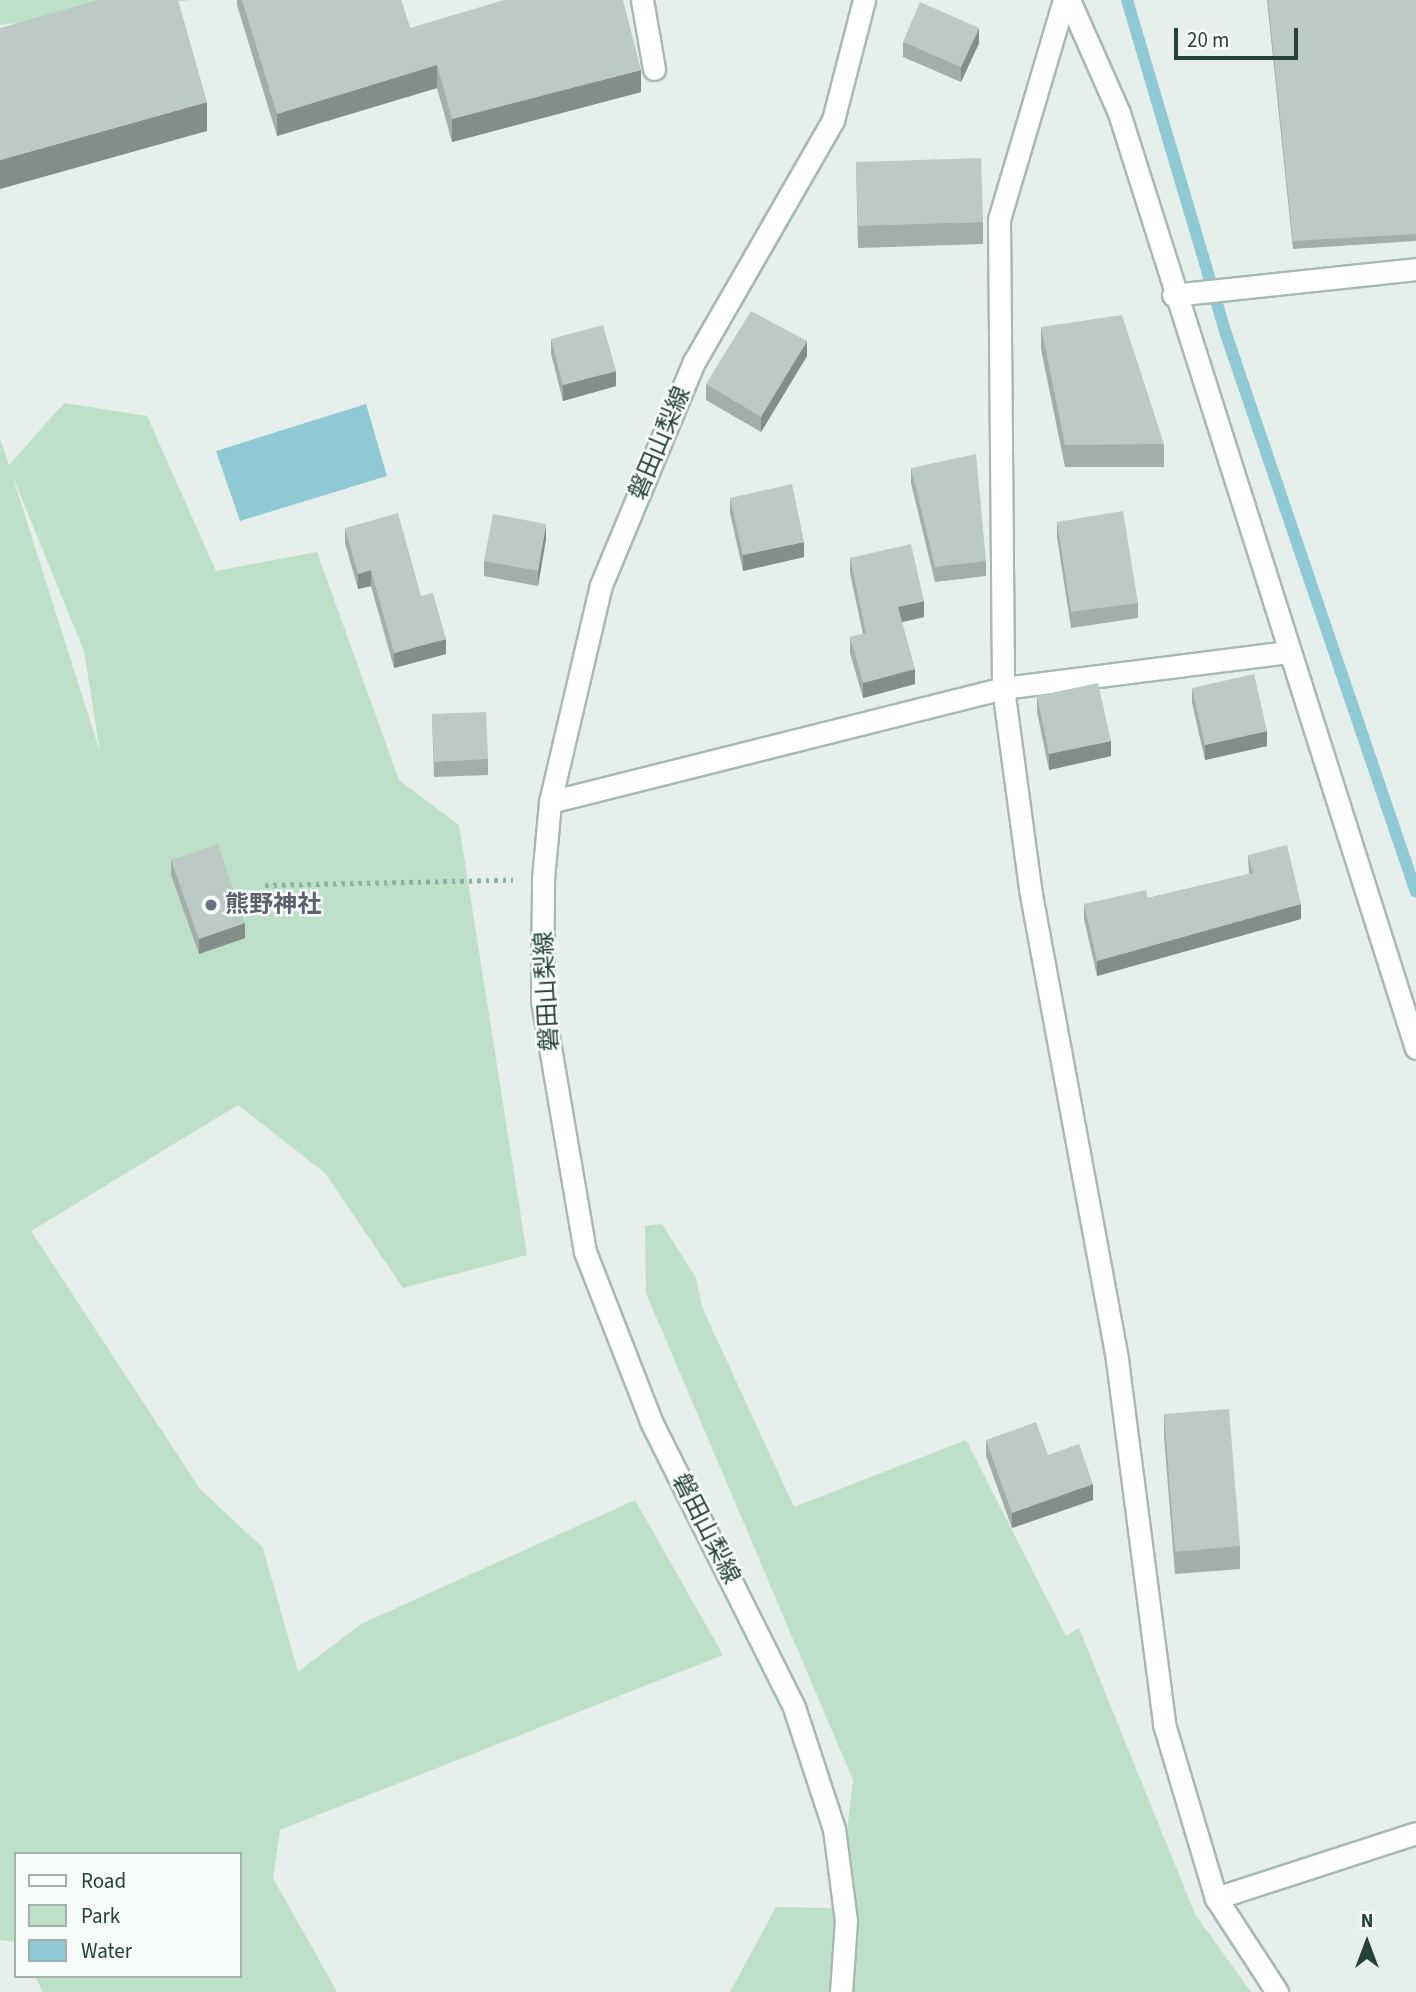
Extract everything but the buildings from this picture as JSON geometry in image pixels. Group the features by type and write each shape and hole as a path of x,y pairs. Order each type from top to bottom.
{"street":[{"path":"642,0 654,69"},
{"name":"磐田山梨線","path":"841,1992 846,1921 834,1829 794,1707 651,1421 584,1252 542,1001 543,879 550,802 601,585 694,362 833,120 864,0"},
{"path":"1066,0 1119,113 1173,295 1286,652 1416,1048"},
{"path":"1066,0 999,220 1003,688 1028,878 1116,1360 1164,1724 1216,1898 1277,1992"},
{"path":"1173,295 1416,269"},
{"path":"550,802 1003,688 1286,652"},
{"path":"1216,1898 1416,1833"}],"path":[{"path":"265,885 543,879"}],"green space":[{"path":"0,0 191,0 0,25"},
{"path":"64,403 147,416 216,571 317,552 399,780 459,825 527,1255 403,1288 325,1173 238,1105 31,1231 200,1489 263,1548 298,1672 361,1624 635,1500 723,1655 280,1830 273,1878 337,1992 43,1992 36,1978 242,1978 242,1852 14,1852 14,1942 0,1940 0,438 9,465","holes":["13,477 84,651 100,752"]},
{"path":"662,1224 696,1278 702,1307 794,1507 966,1440 1066,1636 1079,1628 1195,1914 1251,1992 730,1992 776,1907 838,1908 853,1780 646,1293 645,1226"}],"water":[{"path":"366,404 387,476 240,521 216,451"}],"waterway":[{"path":"1127,0 1226,334 1416,892"}],"place":[{"name":"熊野神社","path":"211,905"}]}
